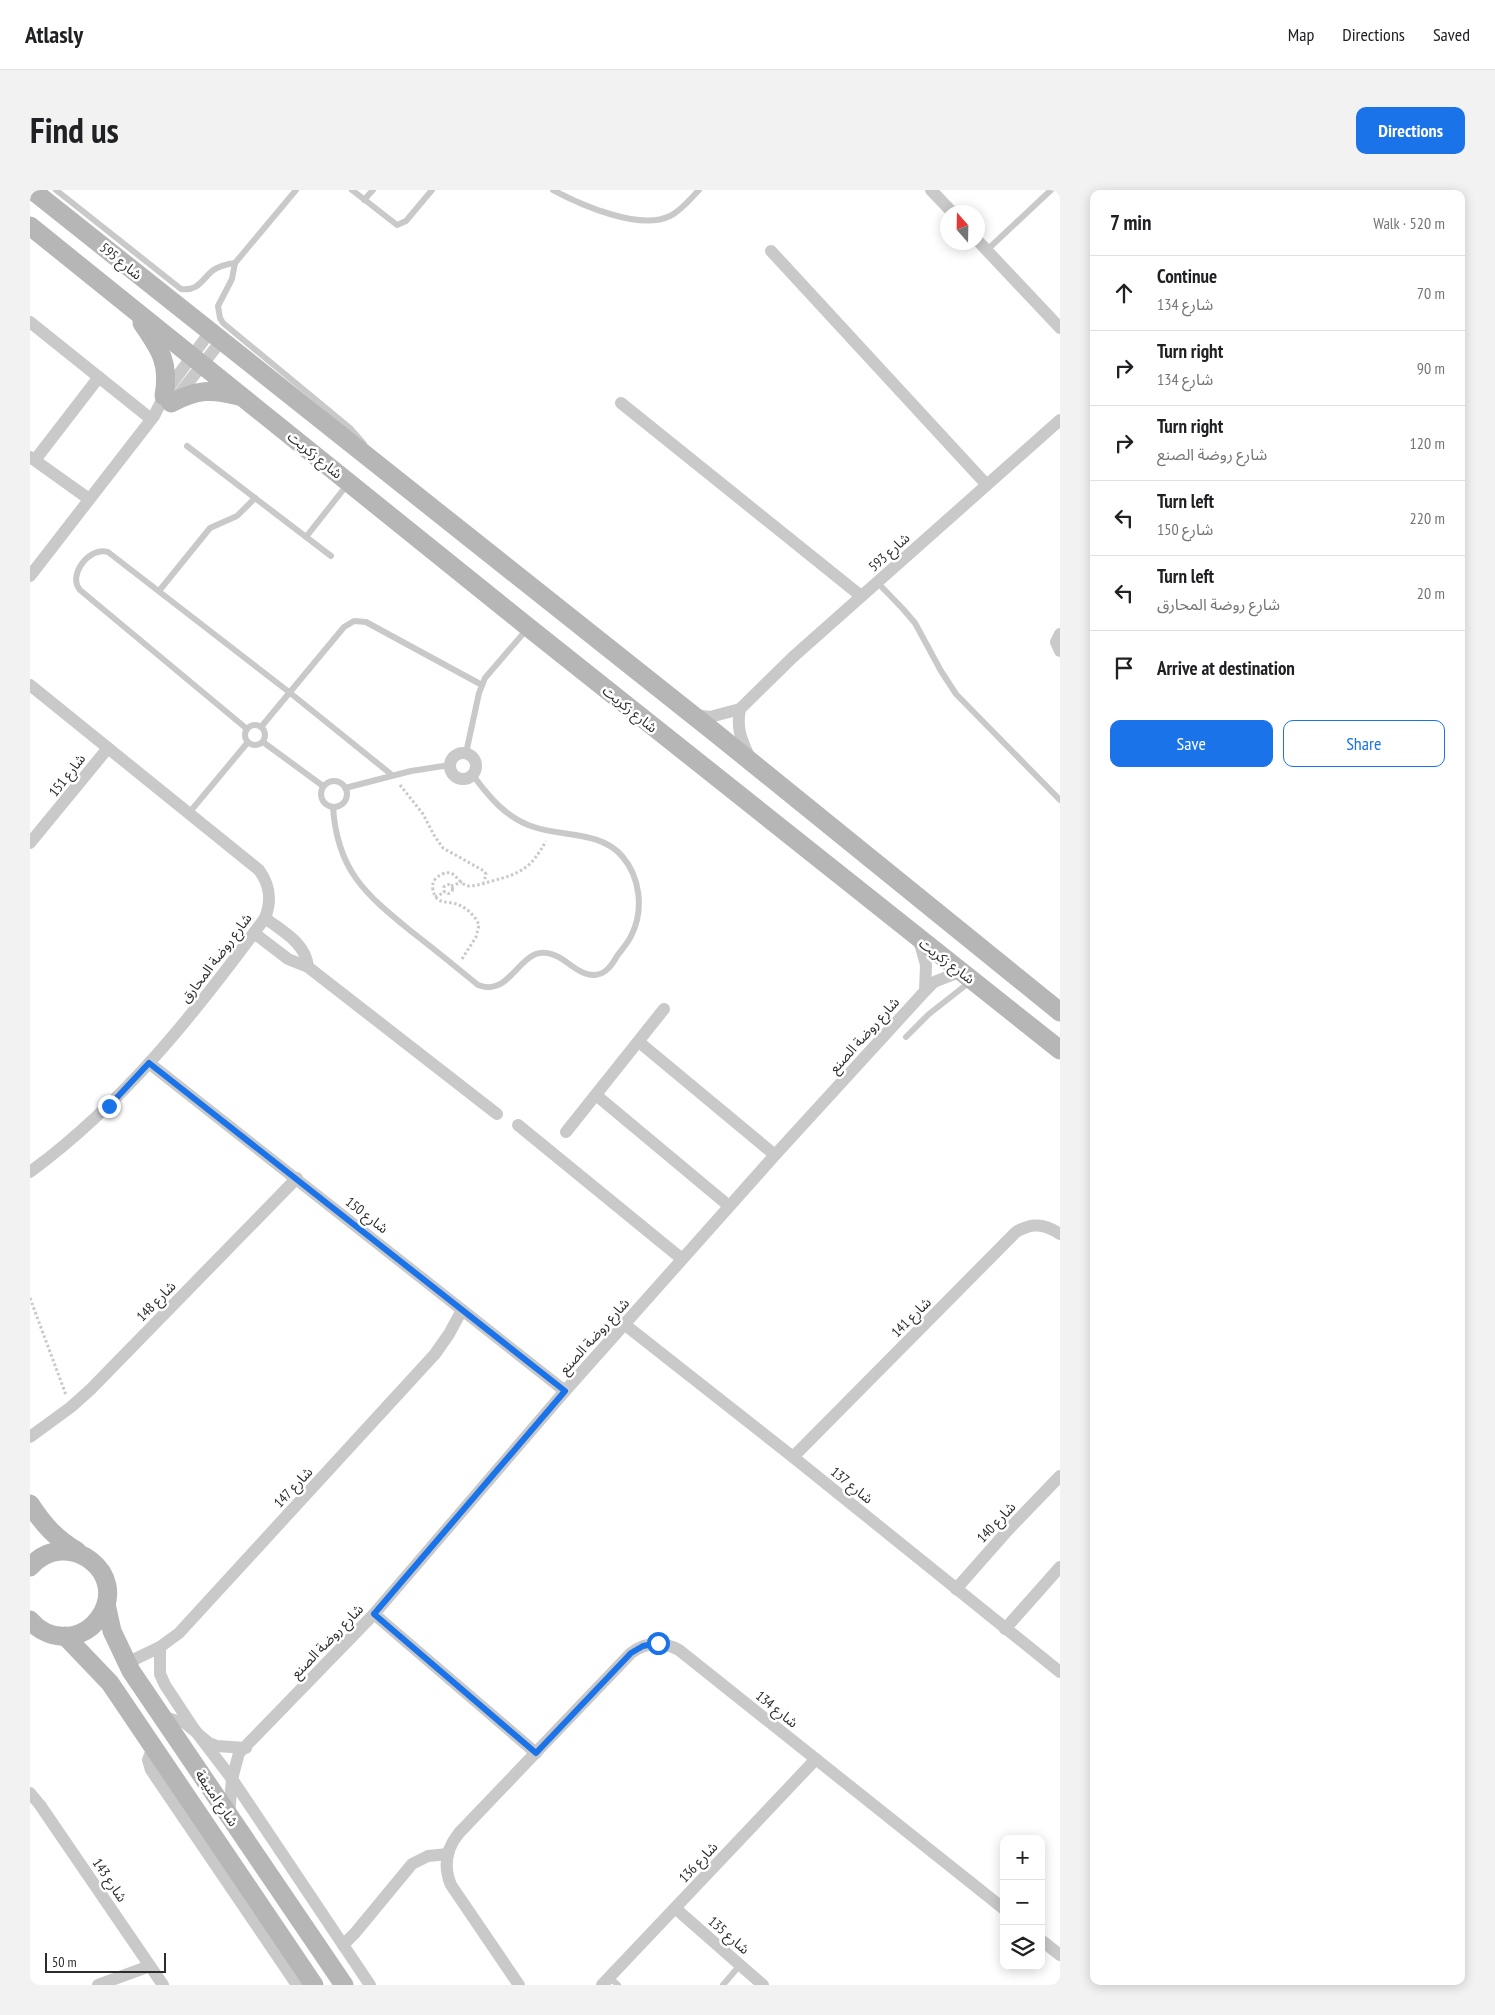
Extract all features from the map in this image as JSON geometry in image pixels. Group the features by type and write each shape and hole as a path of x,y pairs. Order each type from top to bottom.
{"street":[{"name":"شارع 595","path":"32,190 215,336"},
{"path":"931,190 945,205"},
{"name":"شارع زكريت","path":"30,226 528,627 1060,1050"},
{"path":"985,249 1059,325"},
{"path":"772,251 986,484"},
{"path":"132,307 156,344 164,362 168,399"},
{"path":"30,322 153,417"},
{"path":"30,576 215,336 751,762 1060,1012"},
{"path":"89,499 32,458 99,377"},
{"path":"168,399 200,391 213,390 243,397"},
{"path":"621,403 861,596"},
{"name":"شارع 593","path":"740,709 775,674 861,596 1060,420"},
{"path":"1060,634 1056,642 1060,651"},
{"name":"شارع روضة المحارق","path":"30,686 252,864 264,877 270,902 265,918 203,1001 149,1063 77,1136 30,1172"},
{"path":"692,715 710,717 740,709 739,730 751,762"},
{"name":"شارع 151","path":"30,843 108,748"},
{"path":"466,753 474,760 475,770 468,777 458,777 453,774 450,765 455,755 466,753"},
{"path":"265,918 299,944 306,955 308,967"},
{"path":"254,933 288,960 308,967 497,1114"},
{"path":"920,940 926,965 925,990"},
{"name":"شارع روضة الصنع","path":"229,1816 232,1779 239,1754 374,1614 624,1324 925,990 934,982 967,976"},
{"path":"566,1132 664,1009"},
{"path":"638,1042 775,1155"},
{"name":"شارع 150","path":"149,1063 565,1391"},
{"path":"596,1095 730,1206"},
{"path":"518,1125 682,1259"},
{"name":"شارع 148","path":"30,1437 71,1407 91,1389 297,1178"},
{"name":"شارع 141","path":"793,1457 1016,1232 1023,1228 1038,1225 1046,1226 1060,1234"},
{"name":"شارع 147","path":"127,1663 160,1648 179,1633 435,1354 462,1310"},
{"name":"شارع 137","path":"624,1324 1060,1672"},
{"name":"شارع 140","path":"956,1589 1008,1530 1060,1476"},
{"name":"شارع امنيفة","path":"30,1504 46,1527 56,1537 89,1558 103,1573 108,1593 106,1604 112,1631 127,1663 160,1716 344,1985"},
{"path":"30,1567 35,1561 52,1552 61,1550 80,1553"},
{"path":"1006,1628 1059,1571"},
{"path":"30,1620 38,1634 75,1635 91,1627 103,1612 106,1604"},
{"path":"374,1614 536,1753"},
{"name":"شارع امنيفة","path":"65,1636 110,1683 314,1985"},
{"name":"شارع 134","path":"448,1854 450,1846 460,1833 631,1653 643,1646 658,1643 679,1650 1000,1907"},
{"path":"160,1648 159,1664 162,1679 194,1729 232,1779 370,1985"},
{"path":"160,1716 174,1719 194,1729 209,1743 216,1746 246,1748"},
{"path":"153,1747 148,1760 151,1770 297,1985"},
{"name":"شارع 136","path":"610,1982 675,1908 816,1759"},
{"name":"شارع 143","path":"30,1793 163,1985"},
{"path":"343,1945 412,1864 428,1856 448,1854 447,1870 451,1884 519,1985"},
{"name":"شارع 135","path":"675,1908 764,1985"},
{"path":"1045,1943 1060,1954"},
{"path":"98,1985 150,1966"}],"lane":[{"path":"56,190 181,289 193,289 222,265 235,263"},
{"path":"296,190 235,263 232,278 218,306 220,318 223,323 358,436 373,462"},
{"path":"352,190 392,223 401,225 406,222 432,190"},
{"path":"364,200 373,190"},
{"path":"553,190 598,210 654,221 669,216 681,209 699,190"},
{"path":"985,244 1051,190"},
{"path":"187,446 331,556"},
{"path":"306,537 349,483"},
{"path":"159,592 210,528 237,516 255,498"},
{"path":"247,729 80,590 75,579 77,571 90,556 96,551 104,550 289,692 392,775"},
{"path":"877,582 903,608 915,624 956,694 1060,800"},
{"path":"260,727 344,627 354,621 366,622 482,685"},
{"path":"466,753 482,685 490,671 528,627"},
{"path":"256,725 260,727 265,734 263,742 255,746 248,742 245,738 247,729 256,725"},
{"path":"189,813 248,742"},
{"path":"263,742 323,786"},
{"path":"345,788 392,775 450,765"},
{"path":"332,807 340,848 359,885 378,905 478,985 492,988 505,981 531,956 546,952 556,955 583,973 596,975 609,968 626,944 636,924 639,902 635,876 629,865 620,854 609,846 574,834 552,832 533,827 509,815 490,799 472,774"},
{"path":"337,782 345,788 346,798 338,806 332,807 323,802 321,796 323,786 327,783 337,782"},
{"path":"906,1037 967,976"},
{"path":"723,1985 740,1965"}],"path":[{"path":"392,775 424,814 438,842 450,853 484,871 486,879 484,883"},
{"path":"457,967 476,937 478,925 473,916 460,906 444,903 435,896 434,882 441,875 453,874 462,882 471,886 514,875 535,860 552,832"},
{"path":"446,892 443,888 444,886 451,886 462,882"},
{"path":"435,896 452,891 451,886"},
{"path":"30,1298 71,1407"}],"route":[{"path":"109,1106 149,1063 565,1391 374,1614 536,1753 631,1653 643,1646 658,1643"}]}
